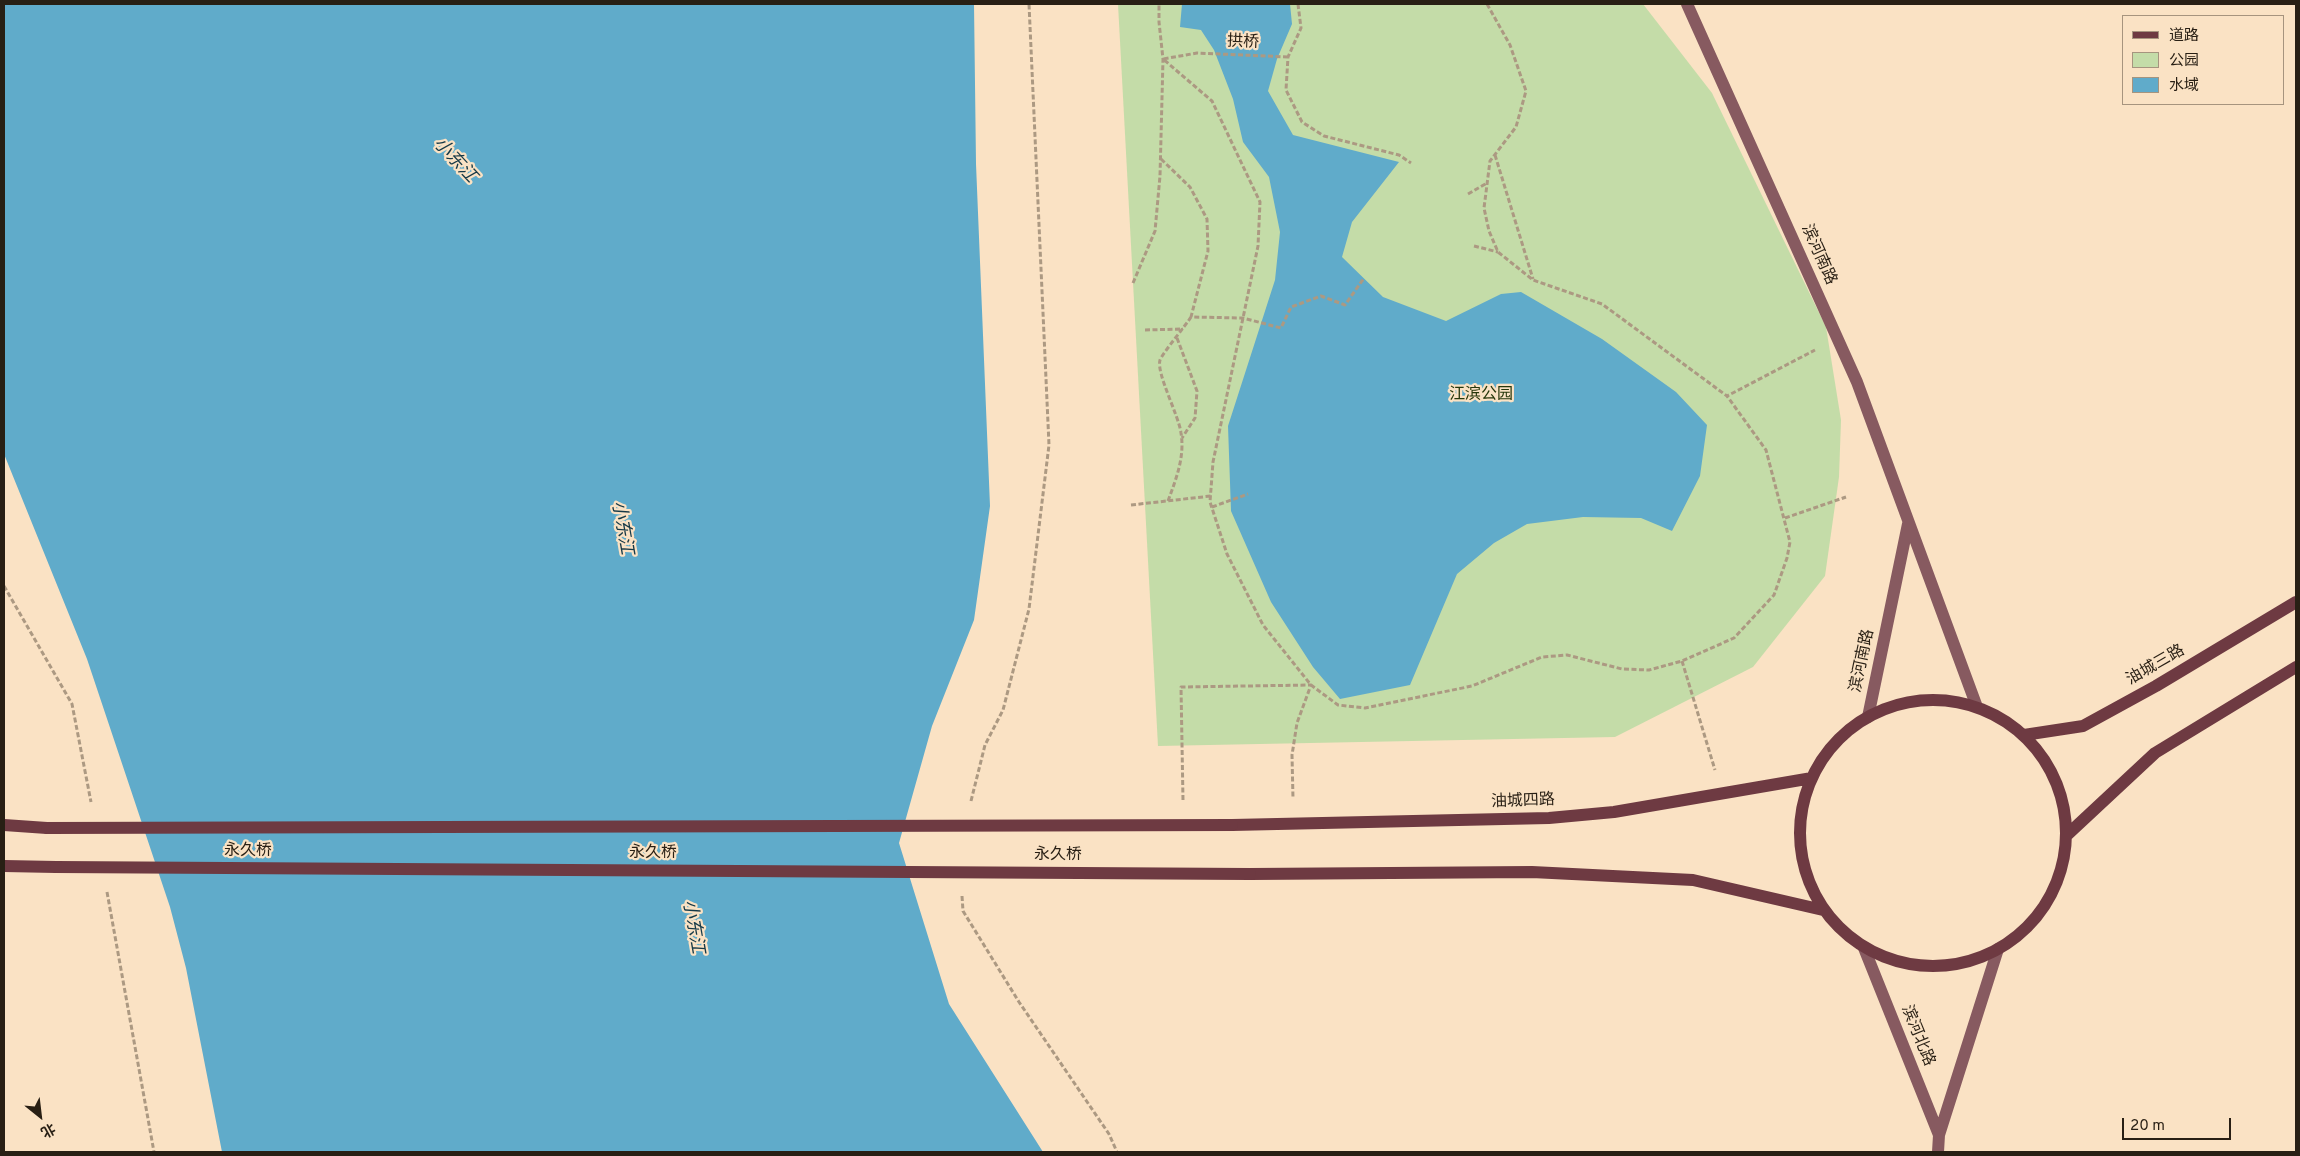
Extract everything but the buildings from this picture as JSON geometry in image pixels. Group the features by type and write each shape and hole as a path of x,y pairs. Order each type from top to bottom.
{"main road":[{"name":"油城三路","path":"2024,735 2083,726 2156,686 2296,602"},
{"path":"2067,835 2155,752 2296,667"},
{"path":"1921,700 1949,701 1976,707 2002,718 2024,735 2043,756 2056,780 2064,807 2067,835 2064,862 2054,889 2040,913 2021,934 1998,949 1972,960 1944,966 1917,966 1890,960 1864,948 1842,931 1823,910 1810,886 1801,860 1799,831 1803,804 1812,778 1826,753 1845,733 1868,717 1894,706 1921,700"},
{"name":"油城四路","path":"1232,825 1549,818 1614,812 1812,778"},
{"name":"永久桥","path":"4,826 46,828 1232,825"},
{"name":"永久桥","path":"4,866 1250,874 1524,872 1693,880 1823,910"}],"street":[{"name":"滨河南路","path":"1687,4 1857,382 1976,707"},
{"name":"滨河南路","path":"1868,717 1908,524"},
{"name":"滨河北路","path":"1864,948 1939,1135"},
{"name":"滨河北路","path":"1938,1152 1939,1135 1998,949"}],"path":[{"path":"970,802 985,745 1003,710 1029,609 1049,445 1029,4"},
{"path":"1133,283 1155,231 1161,158 1163,59 1159,4"},
{"path":"1298,4 1301,28 1288,57 1286,90 1302,122 1324,136 1399,155 1412,163"},
{"path":"1486,4 1510,45 1526,91 1516,127 1490,161 1484,208 1488,231 1498,252"},
{"name":"拱桥","path":"1163,59 1197,54 1288,57"},
{"path":"1163,59 1212,101 1260,202 1258,246 1213,462 1212,507 1227,554 1263,625 1311,685 1338,706 1365,708 1472,686 1542,657 1567,655 1622,669 1649,670 1682,661 1734,638 1774,595 1788,558 1790,542 1766,450 1727,396 1602,304 1533,280 1498,252 1474,246"},
{"path":"1494,155 1533,280"},
{"path":"1161,158 1190,187 1207,220 1208,251 1191,317 1160,359 1159,373 1166,386 1182,438 1183,448 1178,475 1168,501"},
{"path":"1468,194 1487,183"},
{"path":"1191,317 1243,318 1281,328 1291,307 1321,296 1345,305 1364,278"},
{"path":"1145,330 1183,329"},
{"path":"1176,338 1197,391 1195,418 1182,438"},
{"path":"1727,396 1837,339"},
{"path":"1212,507 1248,494"},
{"path":"1131,505 1211,496"},
{"path":"1785,518 1846,497"},
{"path":"1682,661 1722,793"},
{"path":"1293,824 1292,755 1297,723 1311,685"},
{"path":"1183,826 1181,687 1311,685"},
{"path":"962,894 963,911 1019,1002 1110,1134 1117,1152"}],"green space":[{"name":"江滨公园","path":"1118,4 1643,4 1712,93 1826,327 1841,420 1839,477 1825,576 1753,667 1615,737 1158,746"}],"water":[{"name":"小东江","path":"4,4 974,4 976,164 990,506 974,620 932,726 899,843 949,1004 1043,1152 222,1152 186,968 170,907 87,659 4,454"},
{"path":"1182,4 1290,4 1292,24 1277,59 1268,91 1293,135 1399,162 1352,222 1342,257 1383,297 1446,321 1501,294 1521,292 1602,339 1676,392 1707,425 1700,476 1672,531 1641,518 1583,517 1527,524 1494,543 1457,574 1410,685 1340,699 1313,667 1271,602 1231,511 1228,426 1275,280 1280,232 1269,177 1243,142 1233,99 1214,50 1201,30 1180,27"}]}
